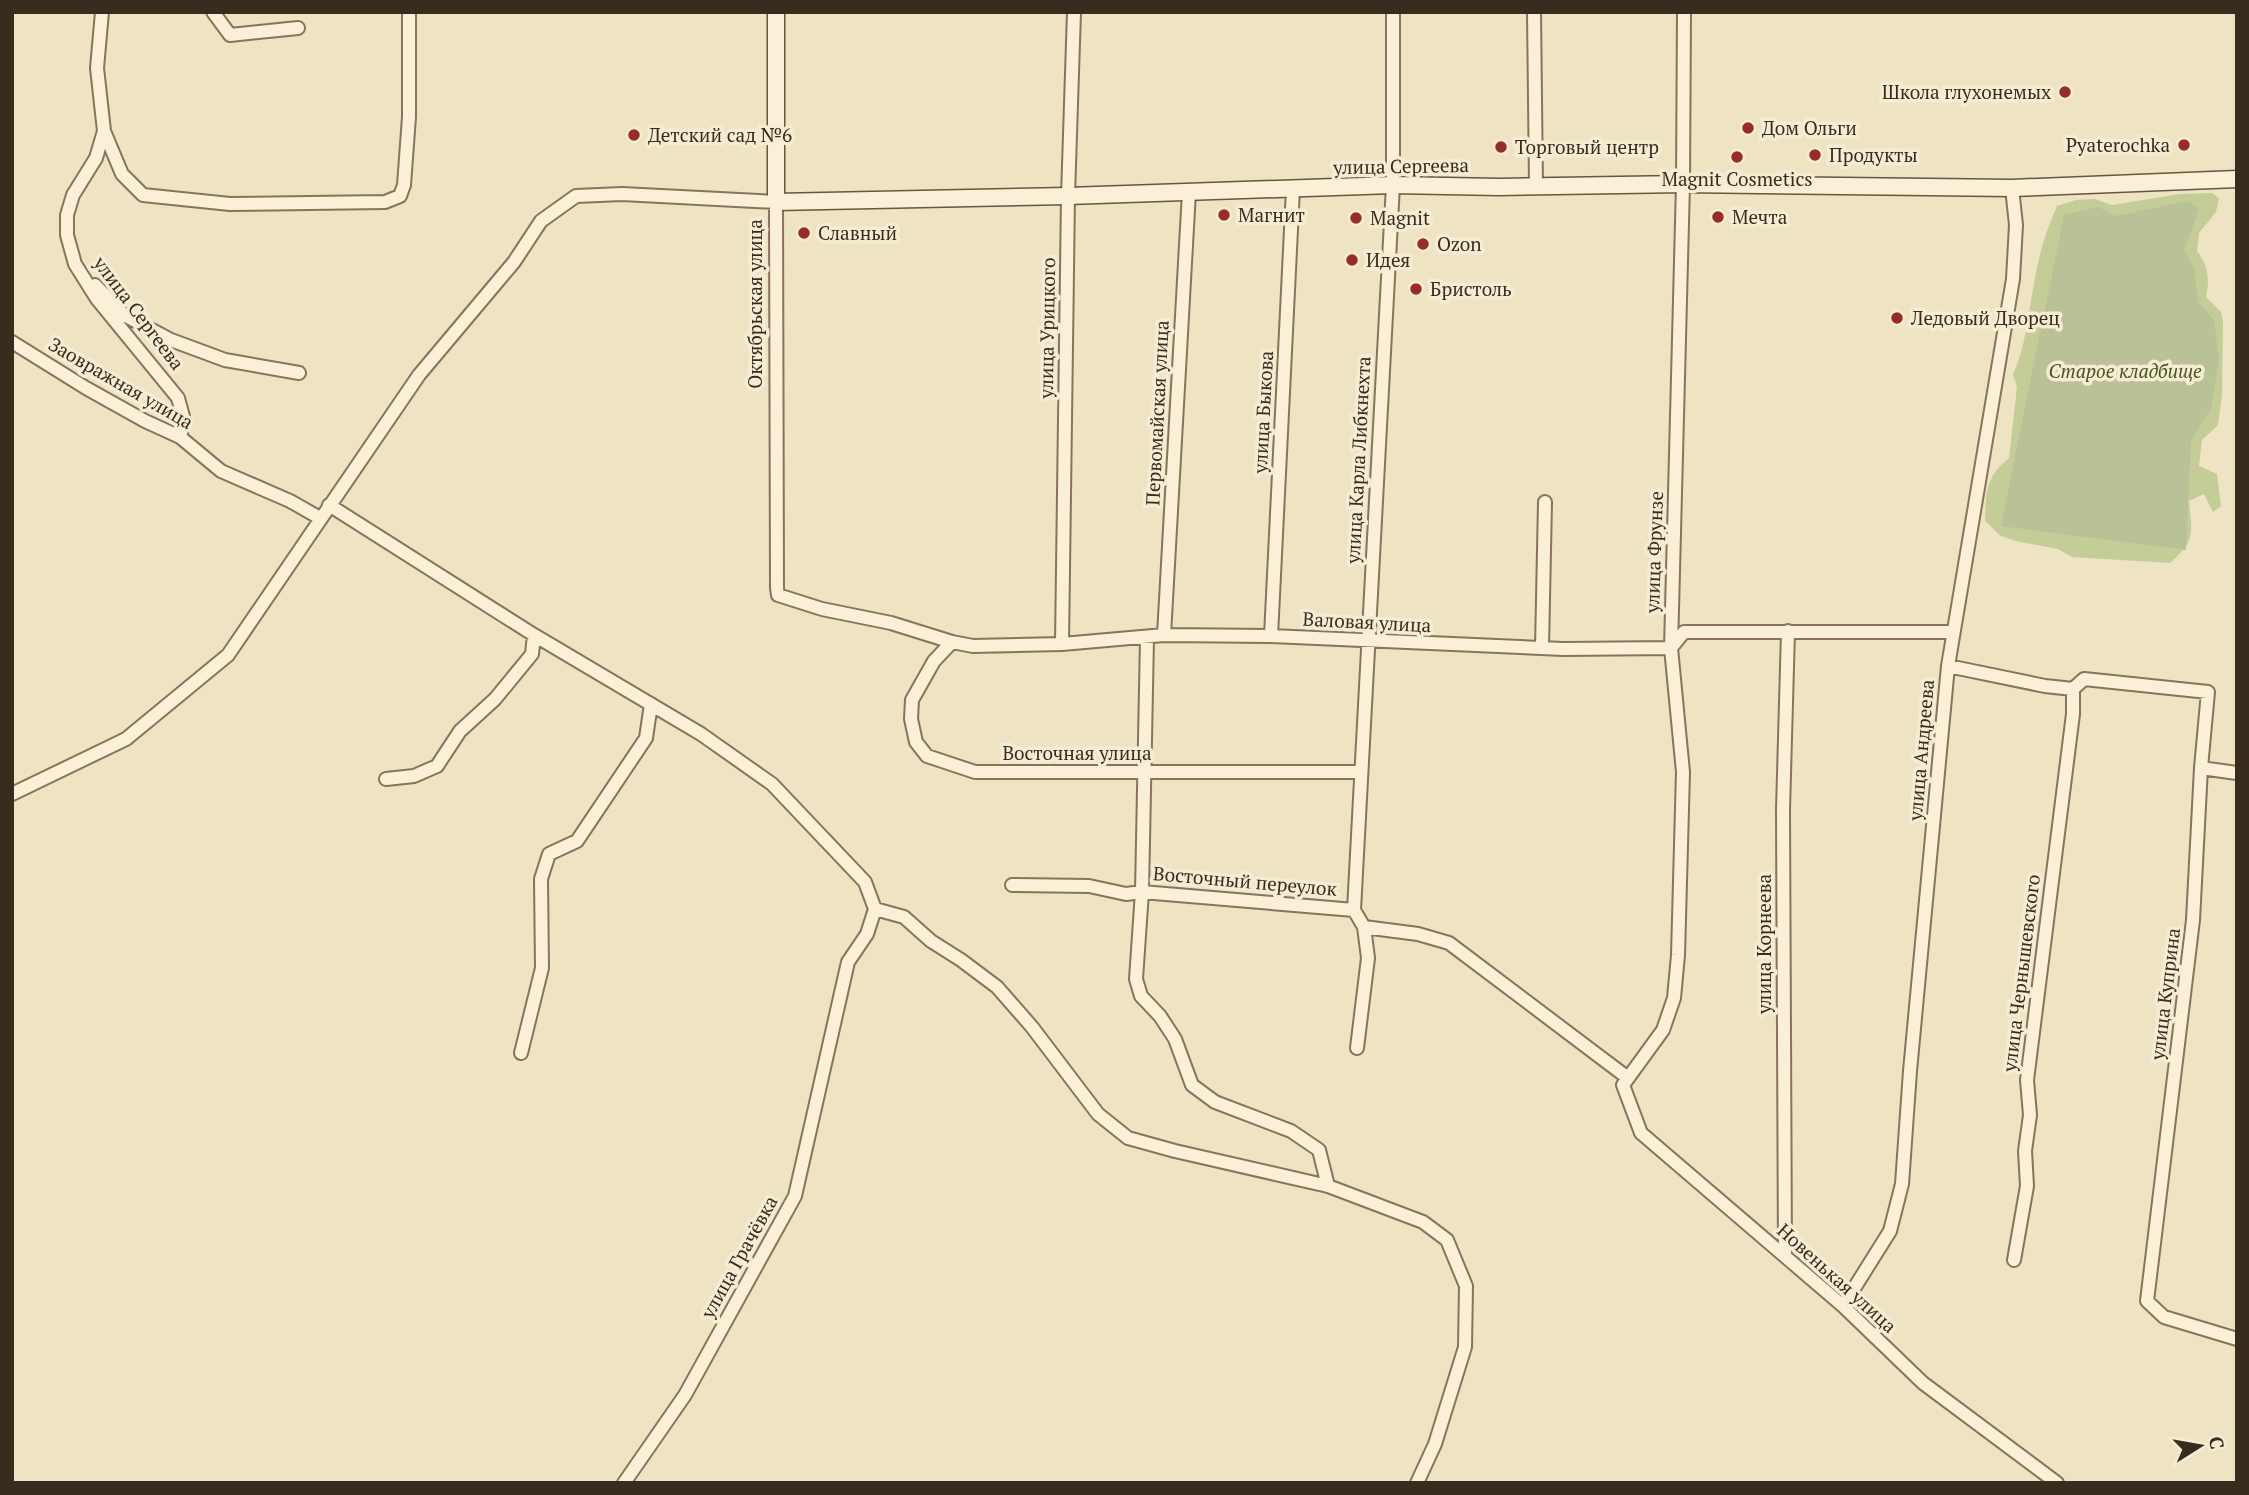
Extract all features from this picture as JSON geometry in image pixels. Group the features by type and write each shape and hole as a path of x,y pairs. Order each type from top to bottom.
{"main road":[{"name":"Октябрьская улица","path":"776,12 776,202"},
{"name":"улица Сергеева","path":"776,202 1393,185 1536,187 1683,184 2012,188 2237,179"}],"street":[{"name":"улица Сергеева","path":"102,12 97,68 104,131 101,146 90,169 73,195 67,215 66,235 75,264 97,299 178,398 184,420 180,437"},
{"path":"213,12 230,35 298,28"},
{"path":"90,169 104,165 122,174 143,195 203,202 386,202 400,196 404,185 409,117 409,12"},
{"name":"улица Урицкого","path":"1062,644 1068,196 1074,12"},
{"name":"улица Карла Либкнехта","path":"1354,910 1393,185 1393,12"},
{"path":"1534,12 1536,187"},
{"name":"улица Фрунзе","path":"1628,1079 1663,1030 1674,999 1678,956 1683,772 1671,648 1683,184 1684,12"},
{"path":"104,131 122,174"},
{"name":"улица Андреева","path":"1843,1306 1890,1231 1902,1184 1948,666 2013,279 2016,225 2012,188"},
{"name":"улица Быкова","path":"1272,636 1293,189"},
{"name":"Первомайская улица","path":"1164,635 1189,192"},
{"path":"13,793 126,739 228,654 419,375 514,262 541,221 576,196 622,194 776,202"},
{"name":"Октябрьская улица","path":"776,202 778,595"},
{"path":"75,264 124,315 171,340 225,360 299,373"},
{"name":"Заовражная улица","path":"12,342 86,388 180,437 221,471 290,501 320,518"},
{"path":"1542,648 1545,502"},
{"path":"329,505 534,635 701,734 772,784 865,882 875,909 904,917 931,941 997,987 1032,1027 1098,1114 1128,1138 1328,1186 1423,1222 1447,1240 1466,1286 1465,1346 1435,1444 1417,1483"},
{"name":"Валовая улица","path":"778,595 822,609 891,623 973,646 1062,644 1164,635 1272,636 1542,648 1671,648"},
{"name":"улица Корнеева","path":"1785,1256 1783,810 1788,631"},
{"path":"1671,648 1684,632 1953,632"},
{"path":"386,779 414,776 438,766 460,731 495,699 532,654 534,635"},
{"path":"1147,638 1142,892 1136,979 1141,996 1160,1016 1175,1039 1192,1085 1216,1102 1291,1131 1320,1150 1328,1186"},
{"name":"Восточная улица","path":"952,642 934,661 912,700 911,719 916,742 927,756 975,772 1361,772"},
{"path":"1948,666 2045,686 2073,689"},
{"name":"улица Куприна","path":"2073,689 2084,679 2208,692 2193,920 2147,1301 2164,1317 2237,1339"},
{"name":"улица Чернышевского","path":"2014,1260 2027,1186 2025,1150 2030,1115 2027,1080 2073,715 2073,689"},
{"path":"521,1052 542,968 541,879 549,854 577,841 646,738 651,704"},
{"path":"2201,768 2237,774"},
{"name":"Восточный переулок","path":"1012,885 1089,887 1126,894 1142,892 1354,910 1364,927"},
{"name":"улица Грачёвка","path":"624,1483 685,1395 795,1196 848,962 867,934 875,909"},
{"path":"1357,1048 1368,958 1364,927 1418,934 1449,943 1628,1079"},
{"name":"Новенькая улица","path":"1628,1079 1623,1085 1642,1133 1843,1306 1923,1383 2057,1483"}],"green space":[{"name":"Старое кладбище","path":"2212,193 2219,198 2216,212 2199,233 2197,251 2207,272 2206,297 2221,312 2223,321 2222,395 2218,425 2202,440 2199,466 2217,474 2221,506 2213,512 2204,494 2189,501 2190,536 2184,549 2170,563 2072,557 2058,549 2001,536 1985,521 1988,486 1995,472 2009,458 2017,387 2013,374 2024,342 2040,254 2057,206 2076,200 2095,199 2112,205 2180,194"},
{"name":"Старое кладбище","path":"2188,201 2199,209 2184,251 2194,268 2198,302 2214,320 2219,359 2211,408 2191,440 2186,550 2001,526 2064,215 2098,207 2116,216"}],"place":[{"name":"Школа глухонемых","path":"2065,92"},
{"name":"Дом Ольги","path":"1748,128"},
{"name":"Детский сад №6","path":"634,135"},
{"name":"Pyaterochka","path":"2184,145"},
{"name":"Торговый центр","path":"1501,147"},
{"name":"Продукты","path":"1815,155"},
{"name":"Magnit Cosmetics","path":"1737,157"},
{"name":"Магнит","path":"1224,215"},
{"name":"Мечта","path":"1718,217"},
{"name":"Magnit","path":"1356,218"},
{"name":"Славный","path":"804,233"},
{"name":"Ozon","path":"1423,244"},
{"name":"Идея","path":"1352,260"},
{"name":"Бристоль","path":"1416,289"},
{"name":"Ледовый Дворец","path":"1897,318"}]}
